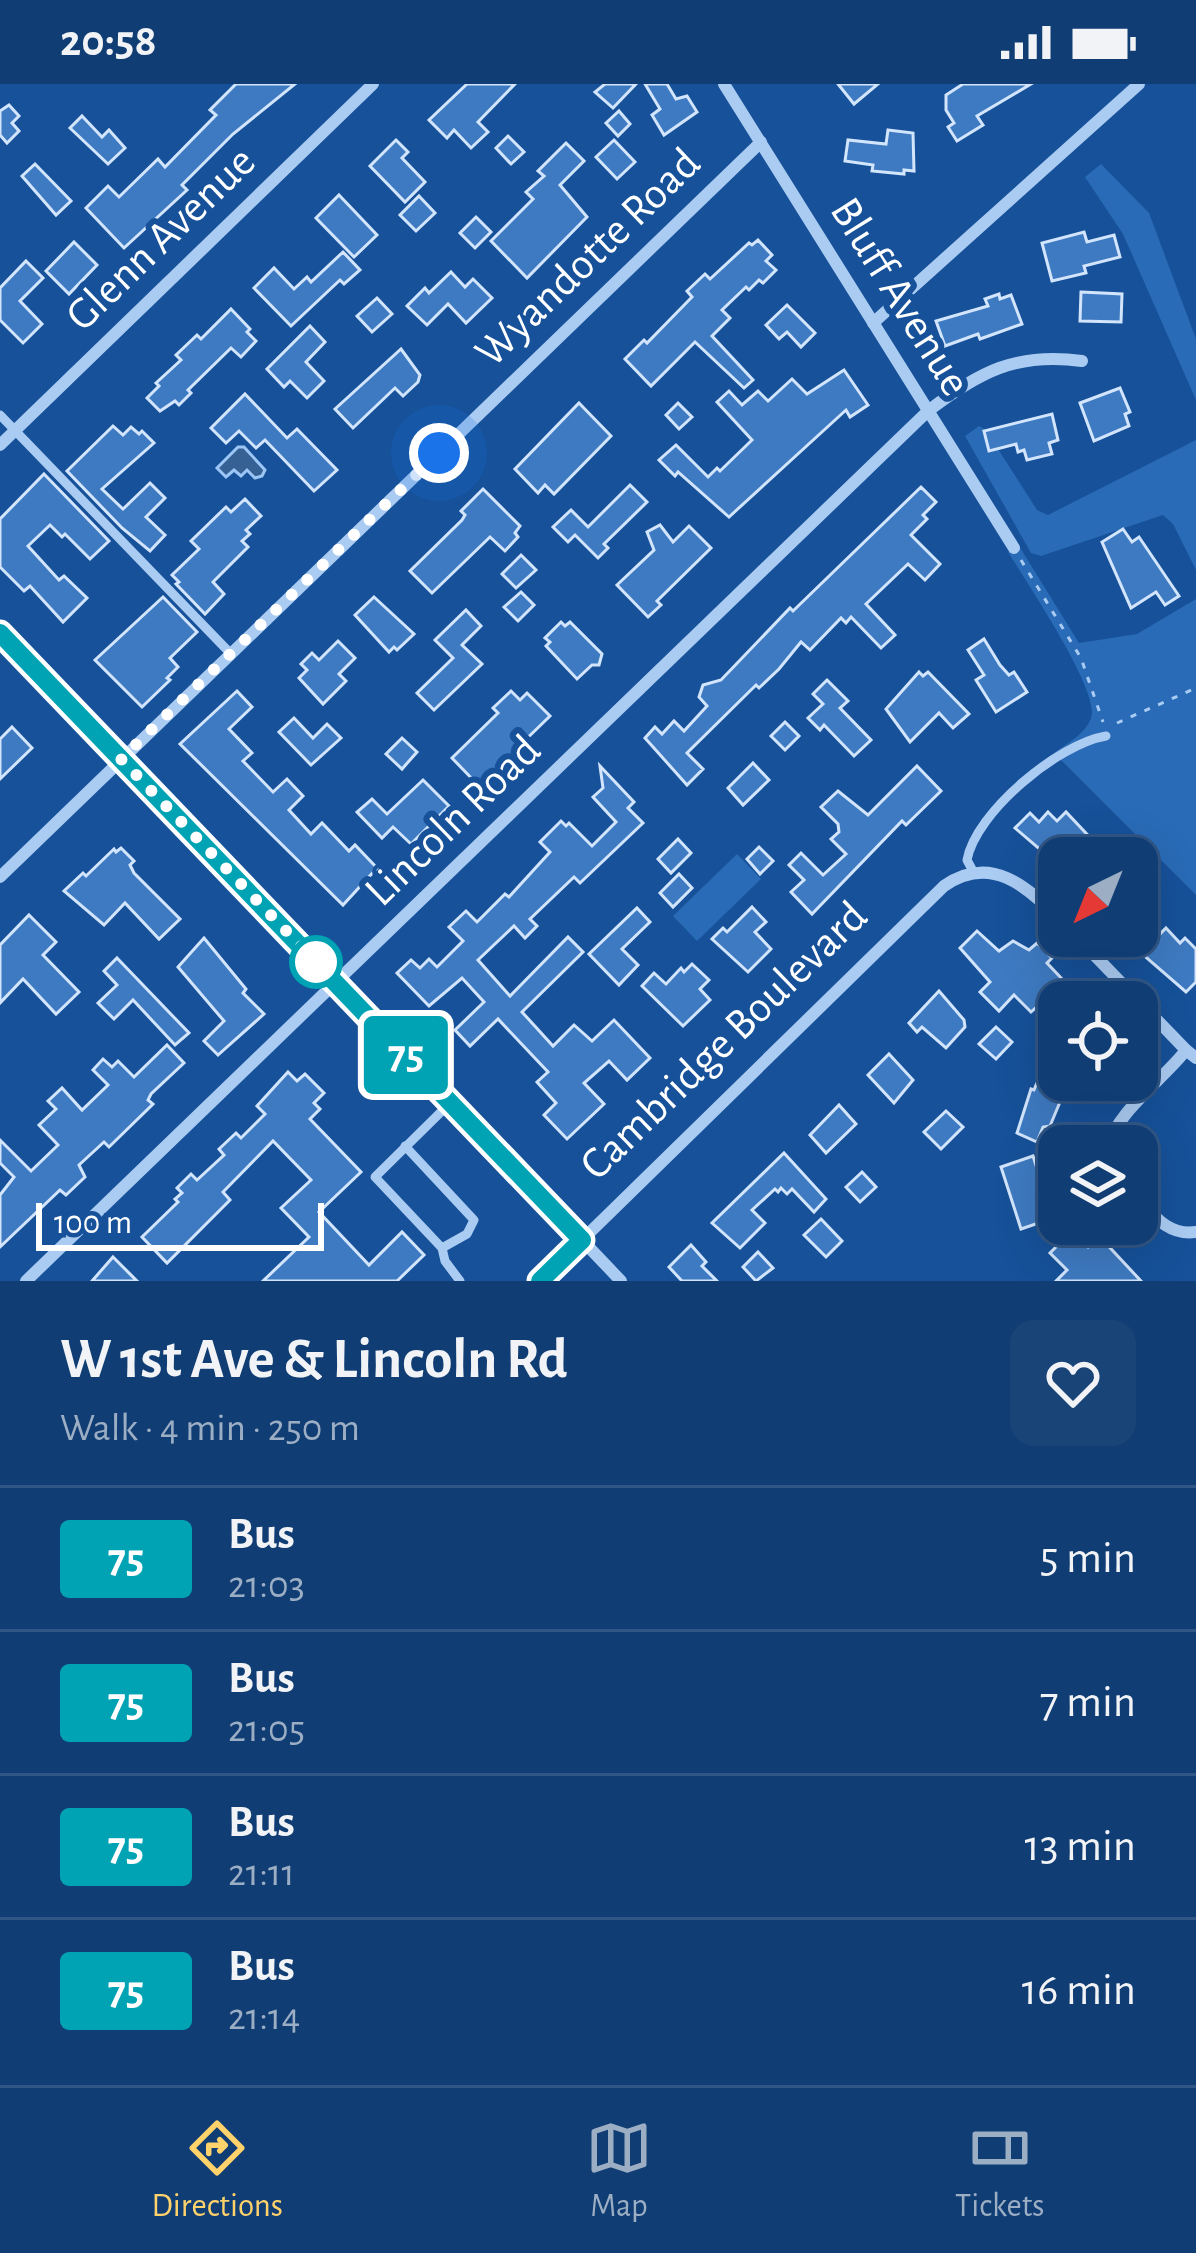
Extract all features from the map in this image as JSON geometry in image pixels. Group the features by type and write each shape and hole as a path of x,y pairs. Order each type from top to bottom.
{"street":[{"name":"Glenn Avenue","path":"0,445 373,84"},
{"name":"Bluff Avenue","path":"724,84 1014,548"},
{"path":"873,323 1139,84"},
{"name":"Wyandotte Road","path":"0,877 761,142"},
{"name":"Lincoln Road","path":"26,1281 928,411 973,376 1036,360 1082,361"},
{"path":"0,633 621,1281"},
{"path":"974,873 992,871 1013,878 1038,900"},
{"name":"Cambridge Boulevard","path":"540,1281 944,886 974,873"},
{"path":"1096,957 1191,1054 1117,1125"},
{"path":"1158,1220 1183,1234 1196,1232"}],"lane":[{"path":"0,415 230,654"},
{"path":"974,873 967,860 970,841 991,814 1045,765 1091,738 1106,736"},
{"path":"451,1102 375,1178 442,1248 460,1281"},
{"path":"405,1146 474,1220 466,1234 442,1248"}],"path":[{"path":"1014,548 1081,658 1105,728 1196,688"}],"shaded area":[{"path":"1101,164 1149,213 1196,339 1196,400 1123,234 1085,177"},
{"path":"979,426 1037,510 1048,515 1196,440 1196,570 1173,524 1163,515 1041,556 1031,553 965,436"},
{"path":"238,447 244,447 265,470 262,476 255,478 247,470 241,476 234,470 226,477 217,468"},
{"path":"1019,546 1079,643 1137,634 1196,599 1196,895 1158,857 1158,837 1138,837 1054,753 1090,720 1089,698 1071,656 1008,552"},
{"path":"737,854 761,879 697,941 673,916"}],"building":[{"path":"236,84 295,84 233,134 182,185 187,190 124,248 86,208 108,186 119,197 158,159 165,167 216,115 210,110"},
{"path":"467,84 515,84 478,122 488,132 471,148 454,130 447,138 429,120"},
{"path":"605,84 636,84 613,108 595,92"},
{"path":"645,84 667,84 676,99 687,96 697,112 664,135 652,115 660,109"},
{"path":"838,84 878,84 854,104"},
{"path":"963,84 1031,84 977,116 983,125 957,141 948,127 954,123 946,110 946,95"},
{"path":"9,105 19,116 12,123 19,131 7,143 0,135 0,111"},
{"path":"619,111 630,124 618,136 606,123"},
{"path":"82,116 102,137 109,130 125,148 108,164 70,128"},
{"path":"888,130 913,133 914,171 872,171 873,165 845,161 848,140 886,144"},
{"path":"508,136 524,152 511,164 496,148"},
{"path":"396,140 408,152 402,158 425,182 405,202 370,166"},
{"path":"614,140 635,162 617,179 596,157"},
{"path":"566,143 584,161 560,185 587,217 527,278 491,241 533,199 526,192 544,176 538,171"},
{"path":"35,164 71,201 56,215 22,176"},
{"path":"339,195 377,235 354,257 316,218"},
{"path":"419,196 435,213 416,231 400,215"},
{"path":"476,217 491,232 475,248 460,233"},
{"path":"1084,232 1087,242 1114,235 1120,257 1084,266 1086,273 1052,281 1042,243"},
{"path":"758,240 772,255 766,261 776,270 763,283 759,280 749,290 746,287 722,310 730,318 712,336 753,380 744,388 695,342 651,386 625,359 692,297 687,291 705,274 710,279"},
{"path":"74,242 97,265 69,294 46,271"},
{"path":"343,252 360,270 344,284 340,280 291,326 254,288 274,268 294,289 307,277 311,282"},
{"path":"26,261 43,278 20,301 42,324 23,343 0,320 0,288"},
{"path":"451,272 465,287 473,279 492,298 466,323 448,304 427,325 407,306"},
{"path":"1081,292 1122,294 1121,322 1080,321"},
{"path":"999,294 1000,299 1011,295 1022,324 945,346 936,321 988,306 985,299"},
{"path":"377,298 392,314 372,332 357,316"},
{"path":"787,305 815,333 801,347 787,332 779,339 766,325"},
{"path":"231,309 256,341 241,357 231,348 179,405 175,401 160,411 147,398 159,386 156,383 181,360 176,355 197,335 201,339"},
{"path":"310,326 325,342 306,362 324,381 307,398 290,381 284,387 267,369"},
{"path":"401,349 420,375 418,382 403,396 395,388 353,428 335,409"},
{"path":"844,370 868,405 850,417 846,410 729,517 659,460 676,445 708,477 752,440 717,402 729,391 742,405 758,391 768,401 792,379 807,394"},
{"path":"1120,388 1130,412 1125,414 1129,426 1094,441 1080,403"},
{"path":"245,394 287,438 297,429 337,470 314,491 265,440 256,448 239,431 226,443 211,428"},
{"path":"579,403 611,436 554,494 545,485 538,493 515,469"},
{"path":"678,403 692,417 679,429 666,415"},
{"path":"1052,414 1058,440 1049,443 1052,454 1027,460 1016,444 989,451 984,431"},
{"path":"113,426 123,435 131,427 139,434 142,431 154,443 102,489 123,509 150,483 165,498 146,517 165,535 150,551 67,471"},
{"path":"44,474 109,541 90,559 50,525 28,546 59,580 64,576 87,598 63,622 30,586 24,591 0,567 0,519"},
{"path":"630,485 647,502 604,544 608,548 598,558 575,535 568,542 553,527 571,510 588,527"},
{"path":"921,487 936,502 911,535 940,564 925,580 908,564 866,604 895,635 881,648 851,617 846,623 841,618 810,650 801,642 779,669 759,688 756,685 687,753 703,769 687,785 645,738 655,727 662,734 674,721 684,731 707,706 699,697 703,685 721,680 790,608 793,611"},
{"path":"483,489 520,526 515,533 518,537 505,551 490,537 432,593 410,571 462,520 461,511"},
{"path":"245,499 261,516 246,530 250,534 242,541 248,547 213,582 224,594 205,614 172,575 199,549 191,541 226,507 231,512"},
{"path":"660,525 673,542 689,526 711,548 657,601 661,605 648,617 617,585 654,550 647,532"},
{"path":"1123,529 1132,542 1139,537 1179,596 1165,605 1156,592 1131,608 1102,542"},
{"path":"521,555 536,570 516,588 502,574"},
{"path":"521,592 534,605 518,621 504,607"},
{"path":"163,597 197,632 170,658 178,667 167,678 170,680 142,707 95,660"},
{"path":"374,597 414,634 397,650 394,647 389,652 355,615"},
{"path":"466,610 481,626 462,645 482,664 434,710 417,693 453,658 435,640"},
{"path":"561,622 565,626 570,622 602,654 599,665 592,665 577,679 546,646 550,642 545,638"},
{"path":"984,639 1000,665 1009,675 1014,672 1027,692 996,712 976,680 984,675 968,650"},
{"path":"338,641 355,658 339,674 346,681 323,704 299,678 307,670 301,664 312,653 319,660"},
{"path":"919,672 923,676 928,672 969,714 953,728 939,713 910,742 886,709"},
{"path":"827,680 848,701 840,708 871,740 854,756 824,725 820,730 808,718 823,704 813,694"},
{"path":"237,691 252,707 229,729 252,753 243,761 273,792 287,779 303,796 289,810 311,834 322,823 349,851 355,845 377,868 343,905 180,744"},
{"path":"511,691 520,700 527,693 550,716 506,764 503,761 478,785 452,758 498,713 493,708"},
{"path":"294,718 313,738 327,724 341,738 311,765 279,732"},
{"path":"785,722 799,736 785,750 771,736"},
{"path":"12,727 32,748 0,779 0,739"},
{"path":"402,738 417,752 402,769 386,754"},
{"path":"753,763 769,780 743,805 728,788"},
{"path":"600,766 634,802 628,808 643,823 580,883 574,877 530,919 537,926 525,938 514,926 478,960 510,996 568,937 583,952 522,1012 553,1046 574,1025 592,1041 614,1020 650,1058 627,1080 609,1061 584,1083 604,1104 567,1139 544,1115 556,1103 537,1082 548,1072 498,1019 470,1046 455,1030 484,1002 462,978 429,1006 397,973 411,960 420,968 429,959 437,967 463,941 449,927 466,911 477,922 505,894 509,897 550,852 540,842 561,821 592,846 616,822 593,797 603,788"},
{"path":"917,766 941,791 906,825 902,821 812,914 791,892 804,880 789,865 801,853 823,875 846,854 831,839 839,832 838,824 821,807 838,791 868,815"},
{"path":"423,780 449,806 411,844 393,827 382,838 357,812 372,799 387,814"},
{"path":"1048,812 1057,821 1066,812 1090,837 1038,837 1038,848 1015,828 1030,813 1039,822"},
{"path":"678,839 691,853 671,873 658,859"},
{"path":"759,847 773,861 760,874 747,859"},
{"path":"121,848 134,861 130,865 134,873 180,919 159,939 125,903 104,925 64,891"},
{"path":"679,874 692,888 673,907 660,893"},
{"path":"752,907 766,922 755,932 771,949 748,972 712,939 723,928 727,932"},
{"path":"637,908 650,922 622,949 638,965 619,985 589,954"},
{"path":"29,915 56,942 43,955 79,992 56,1014 23,979 0,1003 0,945"},
{"path":"1166,928 1180,943 1185,938 1196,949 1196,982 1186,992 1146,957 1158,957 1158,936"},
{"path":"977,931 999,951 1013,941 1029,950 1037,943 1038,957 1051,957 1047,963 1063,980 1038,981 1038,1006 1031,1012 1014,995 999,1011 980,992 990,982 960,948"},
{"path":"204,938 264,1014 218,1055 204,1041 224,1021 178,967"},
{"path":"117,958 189,1033 175,1045 133,1000 114,1019 98,1003 117,985 104,971"},
{"path":"692,964 709,980 700,989 710,1000 683,1026 642,986 654,973 666,984"},
{"path":"939,991 965,1027 946,1048 922,1027 917,1032 909,1023"},
{"path":"996,1027 1012,1042 996,1059 979,1044"},
{"path":"167,1045 184,1063 151,1094 148,1100 153,1104 109,1147 104,1142 79,1165 85,1177 66,1195 60,1190 0,1247 0,1195 14,1177 0,1163 0,1140 31,1171 58,1145 39,1125 56,1109 48,1101 62,1088 82,1110 108,1085 93,1070 103,1059 112,1067 118,1061 134,1077"},
{"path":"889,1054 913,1080 894,1103 868,1075"},
{"path":"288,1072 297,1081 305,1074 324,1093 314,1103 320,1109 310,1119 361,1172 319,1212 369,1265 402,1232 424,1255 397,1281 263,1281 309,1237 281,1208 311,1180 273,1141 223,1192 230,1200 167,1263 142,1237 178,1202 175,1199 182,1193 177,1188 191,1174 197,1180 224,1155 219,1149 236,1133 241,1138 265,1114 257,1106"},
{"path":"1038,1080 1038,1101 1060,1102 1050,1125 1038,1125 1037,1142 1017,1133"},
{"path":"839,1105 856,1124 826,1153 810,1135"},
{"path":"946,1111 963,1127 941,1149 924,1132"},
{"path":"784,1153 826,1199 814,1212 792,1189 787,1194 775,1189 752,1210 765,1223 740,1248 712,1223"},
{"path":"1033,1156 1038,1172 1038,1223 1021,1229 1001,1167"},
{"path":"862,1172 876,1187 860,1202 846,1187"},
{"path":"821,1219 842,1241 826,1257 804,1235"},
{"path":"691,1245 717,1281 682,1281 669,1267"},
{"path":"1058,1245 1107,1245 1141,1281 1056,1281 1067,1270 1050,1253"},
{"path":"758,1252 773,1268 756,1281 743,1267"},
{"path":"113,1257 137,1281 92,1281"}],"bus line":[{"name":"75","path":"0,633 582,1240 540,1281"}],"route":[{"path":"316,962 121,759 439,453"}]}
